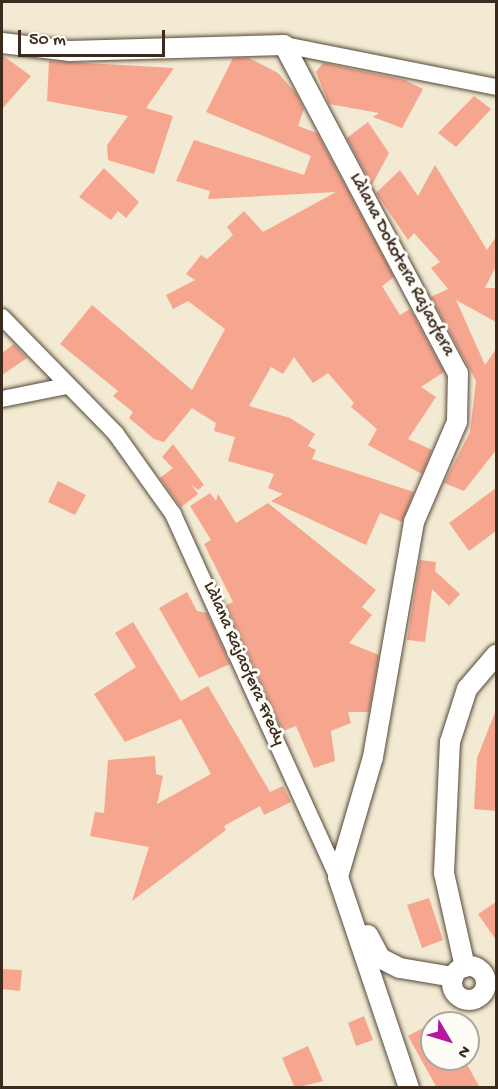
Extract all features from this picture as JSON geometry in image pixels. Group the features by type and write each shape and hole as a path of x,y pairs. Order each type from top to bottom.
{"street":[{"path":"2,43 69,51 284,45 496,87"},
{"name":"Làlana Dokotera Rajaofera","path":"284,45 449,352 460,389 450,443 407,550 374,757 338,877"},
{"name":"Làlana Rajaofera Fredy","path":"2,317 66,386 116,434 173,514 338,877 409,1088"},
{"path":"2,399 66,386"},
{"path":"338,877 380,958 421,975 457,975 484,977 489,998 463,999 457,975 445,884 450,742 467,689 496,655"},
{"path":"371,972 399,981 457,975"}],"building":[{"path":"2,55 31,76 2,109"},
{"path":"233,58 249,58 278,73 296,93 304,109 298,126 317,133 394,277 382,286 400,315 410,309 444,372 421,387 436,397 408,439 432,450 422,474 368,445 377,429 351,407 354,403 328,373 313,383 294,357 283,374 271,367 249,406 290,418 315,434 308,446 316,450 312,459 414,492 402,522 380,513 366,545 271,501 283,494 268,488 274,474 228,461 235,437 214,431 216,423 192,408 164,442 154,439 129,418 133,412 113,396 118,391 60,344 92,305 192,390 225,329 188,301 173,309 166,295 195,280 186,274 201,255 207,259 233,235 227,227 244,211 263,232 336,192 208,199 210,191 176,181 194,140 304,175 311,156 206,112"},
{"path":"49,61 174,68 146,108 173,116 154,174 108,160 107,145 128,116 47,101"},
{"path":"323,63 405,80 423,89 402,128 373,117 379,113 329,104 316,72"},
{"path":"474,96 491,109 456,147 438,133"},
{"path":"368,122 389,153 372,185 347,138"},
{"path":"435,165 487,250 496,237 496,266 485,288 496,288 496,322 456,300 485,365 496,349 496,450 464,491 444,483 470,432 476,381 431,297 448,289 431,268 440,262 414,233 408,240 376,193 400,170 418,196"},
{"path":"104,168 139,202 126,218 118,211 111,220 79,197"},
{"path":"14,344 27,358 2,375 2,353"},
{"path":"173,444 204,485 198,490 191,484 198,494 181,507 160,478 173,468 162,457"},
{"path":"58,481 86,495 75,515 48,502"},
{"path":"496,488 496,531 469,551 449,523"},
{"path":"210,493 216,501 218,494 236,523 268,503 376,590 362,607 372,615 349,643 379,655 369,712 348,712 351,723 331,731 335,761 314,768 296,726 283,731 226,605 233,602 204,544 211,540 190,506"},
{"path":"420,560 436,562 435,571 460,594 449,606 432,589 425,642 407,640"},
{"path":"187,592 197,611 207,613 230,664 199,678 159,608"},
{"path":"133,622 181,701 208,686 270,792 283,786 291,802 264,815 260,806 224,826 226,830 132,901 149,847 90,836 95,812 104,813 108,760 155,756 156,774 163,776 157,804 211,774 181,719 125,742 94,694 136,667 115,633"},
{"path":"496,710 496,811 474,809 477,758"},
{"path":"429,898 443,940 422,948 407,905"},
{"path":"496,902 496,940 478,914"},
{"path":"2,969 22,970 20,991 2,989"},
{"path":"364,1016 373,1040 356,1046 348,1023"},
{"path":"420,1030 420,1058 408,1036"},
{"path":"308,1046 323,1081 295,1088 282,1058"},
{"path":"428,1071 471,1071 480,1088 437,1088"}]}
